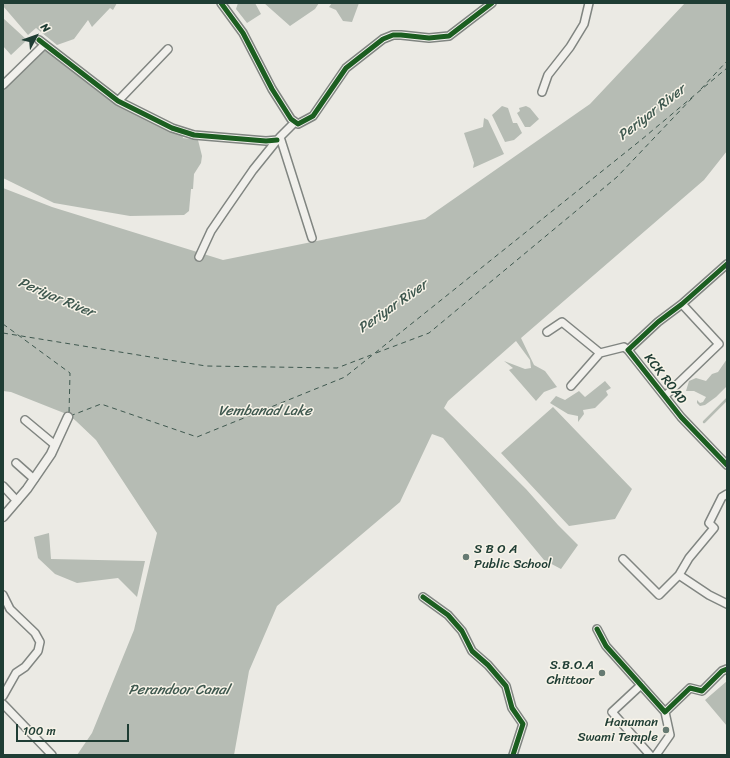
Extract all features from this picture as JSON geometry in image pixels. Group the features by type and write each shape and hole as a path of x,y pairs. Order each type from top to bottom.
{"street":[{"path":"221,3 250,43 253,54 260,63 272,89 295,122 298,124 313,116 346,68 383,39 393,35 429,38 449,36 492,3"},
{"path":"542,92 548,75 570,48 584,24 589,3"},
{"path":"3,84 41,42 118,101 172,128 194,135 266,141 279,139"},
{"path":"118,101 168,49"},
{"path":"199,257 211,231 253,170 295,122"},
{"path":"279,139 312,238"},
{"name":"KCK ROAD","path":"727,264 682,304 658,322 628,350 685,422 727,465"},
{"path":"665,396 719,344 682,304"},
{"path":"547,332 562,322 600,353"},
{"path":"571,386 600,353 624,347 628,350"},
{"path":"3,517 34,480 55,445 68,417"},
{"path":"25,420 55,445"},
{"path":"16,463 34,480"},
{"path":"3,486 16,501"},
{"path":"623,559 659,595 679,575 689,558 714,528 709,522 722,497 727,494"},
{"path":"679,575 709,596 727,604"},
{"path":"3,595 10,609 35,633 40,642 38,651 25,667 16,673 3,696"},
{"path":"423,597 448,615 462,631 472,651 488,665 506,686 512,708 523,724 513,755"},
{"path":"597,629 606,646 642,685 665,712 670,734 655,755 612,712 642,685"},
{"path":"665,712 690,688 702,691 722,671 727,669"},
{"path":"3,704 52,755"}],"water":[{"path":"3,3 117,3 113,10 110,8 92,27 88,20 74,39 57,45 36,28 28,35 3,6"},
{"path":"238,3 255,3 261,14 247,23 236,9"},
{"path":"264,3 319,3 315,9 290,26"},
{"path":"332,3 359,3 352,22 343,21 336,10 329,7"},
{"name":"Vembanad Lake","path":"685,3 727,3 727,151 704,180 521,338 534,365 545,371 557,387 544,392 536,401 509,370 513,368 504,361 525,369 531,368 530,360 516,341 448,401 444,408 526,489 578,545 561,569 544,560 443,438 432,434 400,502 277,606 249,671 234,755 77,755 92,733 134,630 157,533 96,440 76,421 69,415 11,392 3,391 3,188 52,207 223,260 425,219 590,104"},
{"path":"3,18 27,40 11,55 3,46"},
{"path":"45,49 122,107 174,133 182,134 183,138 198,140 202,156 201,163 194,174 189,211 184,215 130,216 54,203 3,178 3,88"},
{"path":"502,106 508,108 513,123 517,123 522,133 514,140 505,142 492,115"},
{"path":"526,106 530,108 539,119 530,127 525,127 517,113 520,111 519,108"},
{"path":"484,118 488,120 504,154 473,168 474,163 464,133 483,127"},
{"path":"727,359 727,386 716,397 705,405 700,406 697,403 697,400 700,403 703,402 706,397 694,391 686,391 689,381 696,378 706,381 712,374 718,372"},
{"path":"605,381 611,388 606,391 608,395 595,408 583,410 584,414 578,422 578,416 568,414 550,403 556,396 565,400 579,391 585,397"},
{"path":"553,407 632,489 615,519 569,526 501,453"},
{"path":"49,533 51,559 145,561 137,597 118,578 77,583 55,574 38,558 34,537"},
{"path":"727,681 727,726 705,700"}],"waterway":[{"path":"704,422 727,399"}],"ferry route":[{"path":"701,89 727,61"},
{"path":"70,416 101,404 197,437 345,377 641,140 727,68"},
{"path":"376,353 429,333 617,177 693,97"},
{"path":"3,324 70,373 69,414"},
{"path":"3,333 206,366 337,368 371,355"}],"cycle path":[{"path":"221,3 243,33 272,89 291,119 298,124 313,116 346,68 383,39 393,35 429,38 449,36 492,3"},
{"path":"39,40 118,101 172,128 194,135 266,141 277,140"},
{"path":"727,264 682,304 658,322 628,350 681,417 727,465"},
{"path":"423,597 448,615 462,631 472,651 488,665 506,686 512,708 523,724 513,755"},
{"path":"597,629 606,646 665,712 690,688 702,691 722,671 727,669"}],"place":[{"name":"S B O A Public School","path":"466,557"},
{"name":"S.B.O.A Chittoor","path":"602,673"},
{"name":"Hanuman Swami Temple","path":"666,730"}],"water label":[{"name":"Periyar River","path":"652,113"},
{"name":"Periyar River","path":"56,298"},
{"name":"Periyar River","path":"393,307"},
{"name":"Perandoor Canal","path":"179,690"}]}
